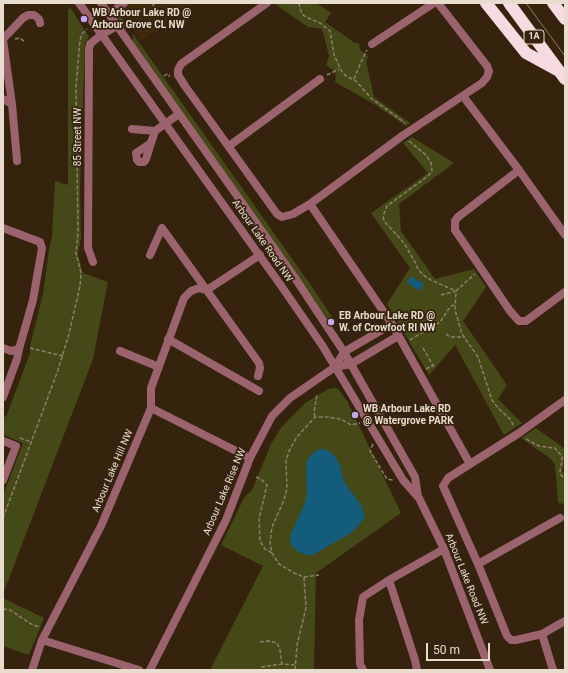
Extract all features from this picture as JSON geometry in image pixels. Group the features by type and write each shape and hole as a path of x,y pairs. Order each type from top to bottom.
{"highway":[{"path":"486,3 526,53 562,75"},
{"name":"1A","path":"509,3 562,75"},
{"path":"553,3 565,19"}],"street":[{"name":"Arbour Lake Road NW","path":"79,3 260,255 322,345 402,480 418,498 444,549 490,670"},
{"name":"Arbour Lake Road NW","path":"101,3 295,278 344,352 415,477 418,498"},
{"path":"109,14 124,3"},
{"path":"267,3 188,59 178,70 178,75 277,214 282,217 287,217 310,204 402,136 482,83 488,77 489,71 483,60 438,3"},
{"path":"372,44 434,3"},
{"path":"17,161 12,104 3,40 22,18 28,15 34,15 39,19 40,23"},
{"name":"85 Street NW","path":"93,262 88,248 89,49 90,44 101,35 117,26"},
{"path":"229,146 320,79"},
{"path":"463,96 519,170 565,235"},
{"path":"3,99 12,104"},
{"path":"141,166 137,160 136,153 151,143 155,131 179,114"},
{"path":"132,129 155,131"},
{"path":"519,170 458,217 455,222 455,230 518,321 526,321 565,292"},
{"path":"310,204 392,324 403,344 416,352 470,464"},
{"path":"3,228 40,242 42,248 33,300 17,359 3,397"},
{"path":"150,255 162,228 259,363 260,368 258,376"},
{"path":"250,458 151,408 151,388 184,298 191,291 199,288 207,290 260,255"},
{"path":"335,367 344,352 392,324"},
{"path":"335,367 351,364 398,336"},
{"path":"168,339 259,391"},
{"path":"3,348 11,351 19,349"},
{"path":"120,351 159,367"},
{"name":"Arbour Lake Rise NW","path":"150,670 226,520 250,458 272,416 281,406 308,385 335,367"},
{"path":"565,400 519,433 448,478 443,486 478,564 507,636 511,640 516,640 542,634 565,621"},
{"name":"Arbour Lake Hill NW","path":"32,670 42,640 101,526 151,408"},
{"path":"3,440 16,446 3,480"},
{"path":"478,564 560,518"},
{"path":"363,670 360,664 359,620 363,597 389,580 444,549"},
{"path":"389,580 417,670"},
{"path":"542,634 553,670"},
{"path":"42,640 139,670"}],"path":[{"path":"152,3 160,15"},
{"path":"299,3 303,15 320,23 330,31 334,55 340,68 346,76 354,79 370,98 413,129"},
{"path":"3,518 63,356 80,286 81,273 76,253 78,232 76,86 80,40 82,34 87,29"},
{"path":"354,79 364,55 372,44"},
{"path":"320,79 340,68"},
{"path":"402,136 426,155 431,163 432,171 428,176 387,206 383,216 384,221 404,243 418,269 423,275 456,292"},
{"path":"441,295 456,292 481,268"},
{"path":"456,292 454,305 458,324 478,357 492,400 524,437 539,446 555,448 562,456 560,474 565,479"},
{"path":"403,344 440,322 451,306 454,305"},
{"path":"446,334 450,337 465,337"},
{"path":"30,348 63,356"},
{"path":"416,352 434,367"},
{"path":"317,394 314,413 315,417 298,437 290,449 286,460 287,489 284,500 272,527 270,543 272,553 279,564 304,577 319,575"},
{"path":"315,417 341,419 351,425 362,423"},
{"path":"331,422 332,418"},
{"path":"373,442 370,451 387,479 397,481"},
{"path":"256,477 261,479 266,485 259,519 260,541 265,549 272,553"},
{"path":"295,670 297,645 306,608 304,577"},
{"path":"3,609 10,610 31,624 41,627"},
{"path":"260,642 269,641 277,643 280,650 282,664"},
{"path":"261,667 282,664 296,665"}],"shaded area":[{"path":"115,3 193,3 141,41"}],"green space":[{"path":"316,3 331,13 325,22 355,43 359,43 360,50 368,56 366,61 374,97 410,123 406,126 374,104 335,82 336,76 333,70 326,65 329,56 322,29 308,27 275,4"},
{"path":"70,7 89,37 85,43 80,188 81,238 78,254 83,273 108,282 93,359 3,594 3,495 23,443 3,435 3,416 6,417 30,353 30,346 43,294 52,236 55,181 68,185 68,10"},
{"path":"118,12 129,28 126,30 117,18"},
{"path":"133,34 334,320 330,322 132,40 134,38 132,35"},
{"path":"412,137 454,163 399,204 401,231 435,279 474,269 486,287 463,321 507,385 498,399 522,423 504,435 455,345 429,375 387,304 410,268 371,213 428,173 403,143"},
{"path":"328,389 338,389 347,401 401,513 316,573 314,670 210,670 263,566 221,545 244,498 252,490 271,444 280,429 305,403"},
{"path":"536,428 565,449 565,462 562,471 565,473 565,504 558,503 555,465 551,459 521,438"},
{"path":"3,598 44,618 29,655 3,646"}],"water":[{"path":"411,276 424,284 420,291 407,283"},
{"path":"320,449 325,449 334,455 340,465 342,476 346,485 361,505 365,517 351,533 312,555 306,555 297,551 291,544 290,536 305,503 307,492 306,463 314,452"}],"tram line":[{"path":"526,3 565,56"}],"place":[{"name":"WB Arbour Lake RD @ Arbour Grove CL NW","path":"84,19"},
{"name":"EB Arbour Lake RD @ W. of Crowfoot RI NW","path":"331,322"},
{"name":"WB Arbour Lake RD @ Watergrove PARK","path":"355,415"}]}
